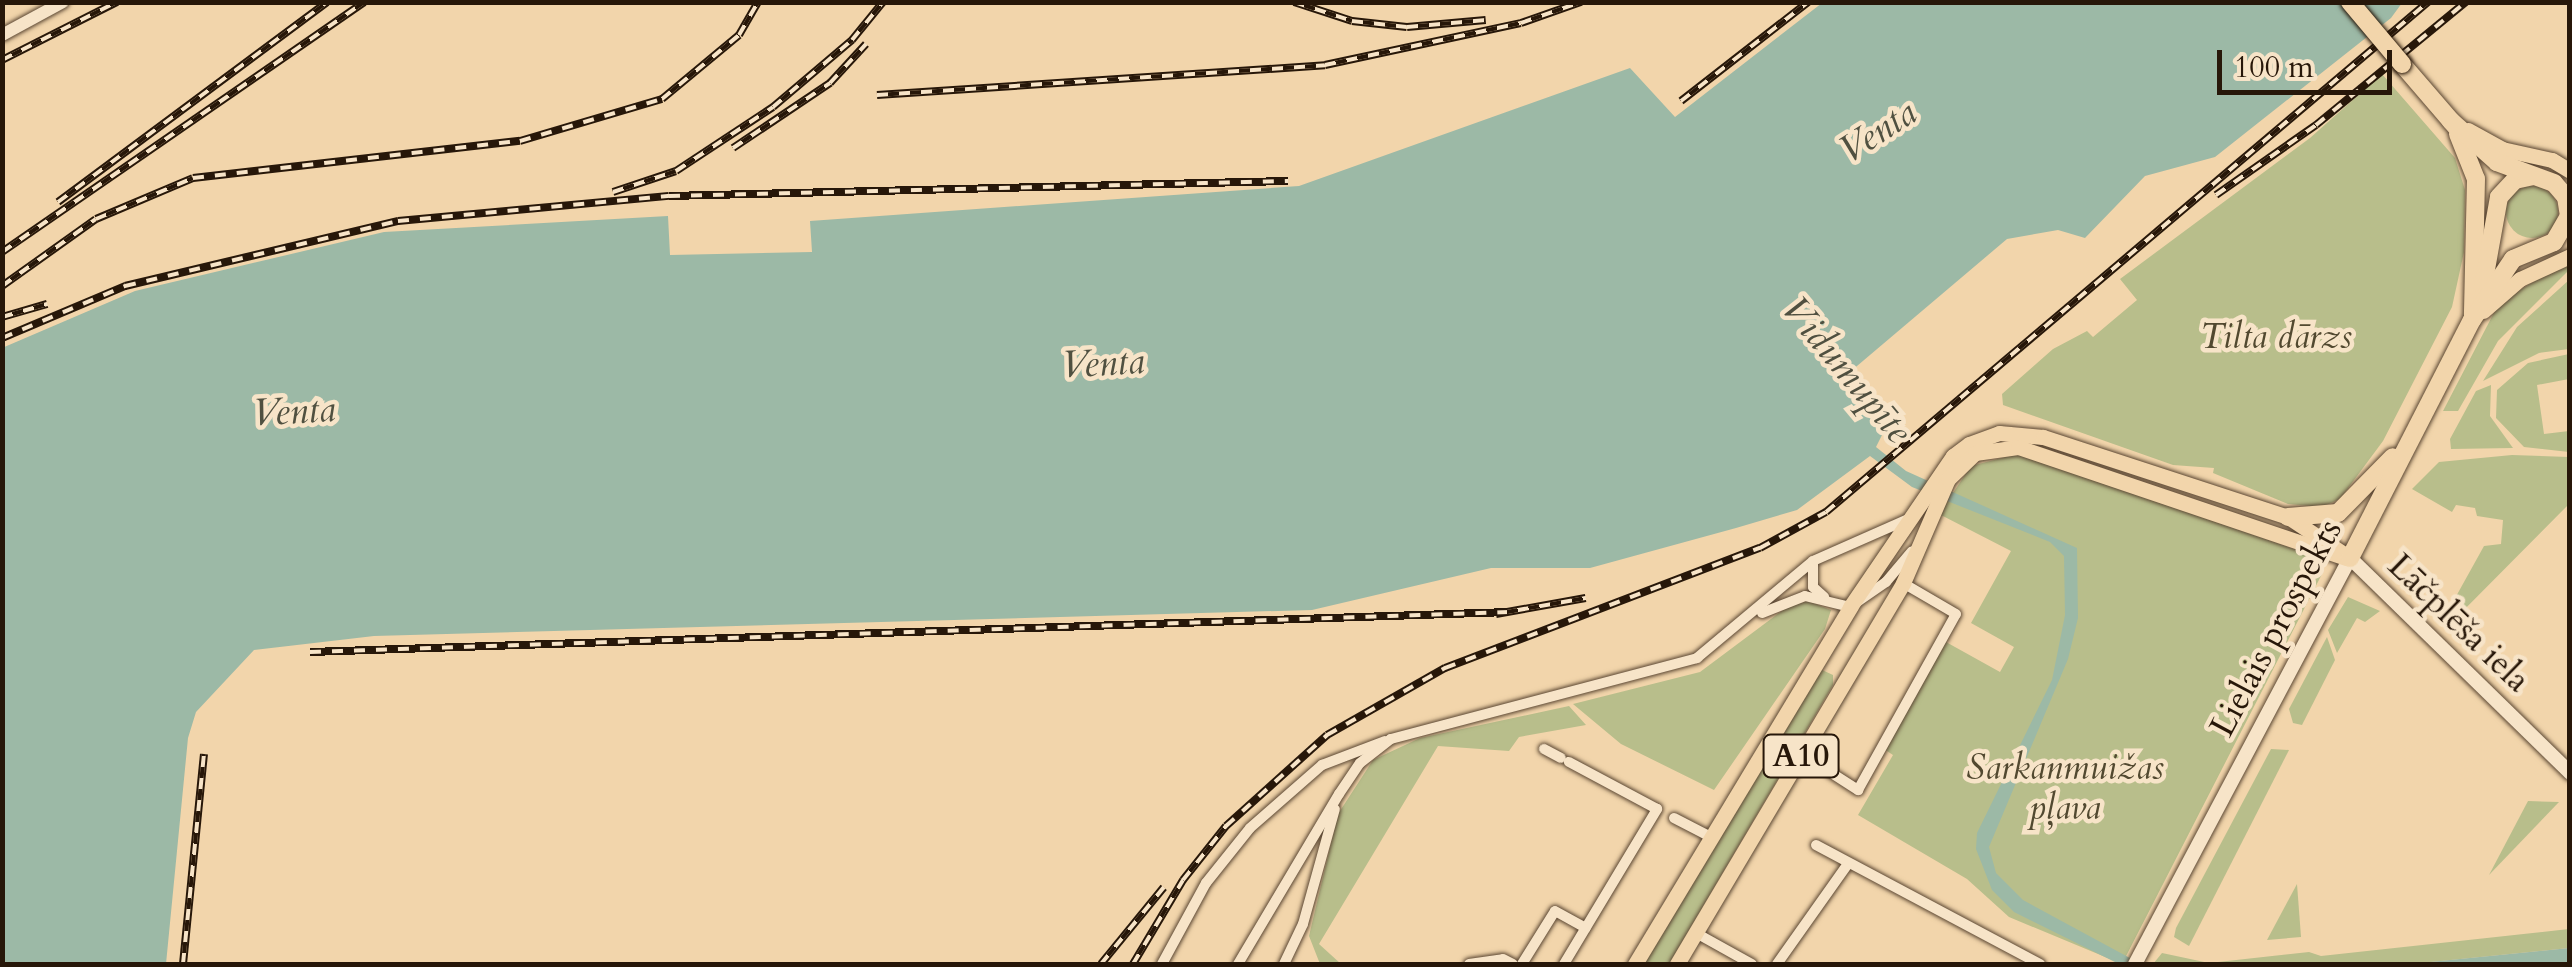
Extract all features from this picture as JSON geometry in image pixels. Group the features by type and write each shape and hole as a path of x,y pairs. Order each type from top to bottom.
{"highway":[{"name":"A10","path":"2350,2 2492,173 2499,197 2498,222 2472,320"},
{"name":"A10","path":"2451,120 2498,162 2538,176 2565,191 2569,206 2565,231 2513,259 2472,320"},
{"path":"2451,120 2476,179 2472,320"},
{"path":"2499,197 2515,180 2538,176"},
{"path":"2498,222 2512,242 2536,248"},
{"name":"Lielais prospekts","path":"2350,558 2472,320"},
{"name":"A10","path":"2288,518 2324,517 2353,504 2412,434"}],"main road":[{"path":"2451,120 2502,149 2552,160 2570,171"},
{"path":"2472,320 2520,279 2570,256"},
{"name":"A10","path":"1635,964 1850,607 1969,444 2022,434 2288,518"},
{"name":"A10","path":"1945,476 1975,453 2018,447 2350,558"},
{"name":"A10","path":"1676,964 1903,584 1924,510"},
{"path":"2288,518 2350,558"},
{"name":"Lāčplēša iela","path":"2350,558 2570,773"},
{"name":"Lielais prospekts","path":"2135,964 2350,558"}],"street":[{"path":"2,34 64,2"},
{"path":"1162,964 1206,884 1250,828 1322,765 1390,739 1697,658 1748,620 1813,561 1924,510"},
{"path":"1813,561 1813,587 1824,597 1850,607 1886,582 1917,544"},
{"path":"1802,754 1858,790 1956,614 1903,584"},
{"path":"1748,620 1785,602 1824,597"},
{"path":"1238,964 1339,794 1360,764 1390,739"},
{"path":"1544,749 1711,838"},
{"path":"1284,964 1303,924 1339,794"},
{"path":"1564,964 1666,814"},
{"path":"1816,846 2040,964"},
{"path":"1777,964 1847,865"},
{"path":"1522,964 1554,911 1586,928"},
{"path":"1696,932 1752,964"},
{"path":"1470,964 1503,959 1512,964"}],"green space":[{"name":"Tilta dārzs","path":"2382,74 2455,158 2465,190 2464,252 2452,307 2383,441 2340,499 2322,507 2288,504 2213,473 2214,468 2173,465 2003,405 2002,394 2053,349 2087,331 2093,337 2137,300 2120,279 2310,138"},
{"path":"2532,186 2550,194 2558,212 2550,230 2532,238 2514,230 2506,212 2514,194"},
{"path":"2569,260 2569,270 2498,341 2458,411 2443,411 2499,303"},
{"path":"2569,280 2569,349 2539,353 2483,381 2517,327"},
{"path":"2569,354 2569,379 2537,385 2544,434 2569,431 2569,452 2524,447 2496,418 2497,390 2528,363"},
{"path":"2491,385 2490,416 2513,448 2451,449 2450,439 2476,391"},
{"name":"Sarkanmuižas pļava","path":"2017,454 2306,553 2323,572 2122,964 2009,917 1967,879 1858,815 1893,755 1884,749 1946,642 2000,672 2014,647 1971,623 2011,551 1939,514 1971,466"},
{"path":"2512,455 2569,457 2569,504 2447,627 2435,616 2442,606 2449,609 2484,546 2501,544 2503,520 2477,516 2475,508 2456,505 2452,512 2412,489 2439,462"},
{"path":"2348,597 2380,611 2365,622 2357,618 2337,653 2328,630"},
{"path":"1808,601 1831,610 1825,629 1714,790 1621,744 1573,704 1700,672 1787,607"},
{"path":"2327,637 2335,660 2302,725 2293,723 2289,709"},
{"path":"1820,669 1833,675 1833,685 1669,964 1641,964"},
{"path":"1569,706 1586,725 1519,737 1509,751 1438,746 1319,944 1341,964 1320,964 1309,936 1338,814 1373,760 1420,738"},
{"path":"2271,749 2289,750 2189,946 2174,937 2176,928"},
{"path":"2528,801 2559,802 2489,875"},
{"path":"2297,884 2301,937 2267,940"},
{"path":"2569,929 2569,948 2411,964 2153,964 2162,953 2209,963 2309,952 2321,956"}],"water":[{"path":"1822,3 2402,3 2391,18 2215,157 2145,176 2085,238 2058,230 2007,239 1844,377 1884,431 1876,447 1906,471 2077,548 2078,618 2068,659 1989,847 1996,873 2023,900 2141,964 2119,964 2014,912 1992,890 1976,849 1977,833 2052,680 2065,615 2064,556 2050,542 1912,487 1870,456 1797,510 1736,528 1590,568 1491,568 1312,610 374,636 254,650 196,712 188,738 166,964 3,964 2,348 135,291 384,232 668,216 670,255 812,252 810,221 1299,186 1630,68 1675,117"},
{"path":"2569,948 2569,964 2410,964"}],"railway":[{"path":"2,60 117,2"},
{"path":"58,202 327,2"},
{"path":"2,252 364,2"},
{"path":"2,286 96,219 193,178 520,141 662,99 739,35 758,2"},
{"path":"613,192 676,171 773,107 852,40 883,2"},
{"path":"1294,2 1352,21 1407,27 1486,20"},
{"path":"877,95 1325,65 1521,23 1581,2"},
{"path":"1681,101 1808,2"},
{"path":"1133,964 1183,880 1226,826 1327,735 1445,668 1760,548 1826,512 2428,2"},
{"path":"2216,195 2316,125 2466,2"},
{"path":"733,148 830,83 866,44"},
{"path":"2,338 125,286 398,221 669,196 1288,181"},
{"path":"2,317 47,304"},
{"path":"1496,614 1586,598"},
{"path":"310,652 1507,612"},
{"path":"183,964 204,754"},
{"path":"1101,964 1164,887"}],"water label":[{"name":"Venta","path":"1878,132"},
{"name":"Venta","path":"1103,364"},
{"name":"Vidumupīte","path":"1846,370"},
{"name":"Venta","path":"294,412"}]}
